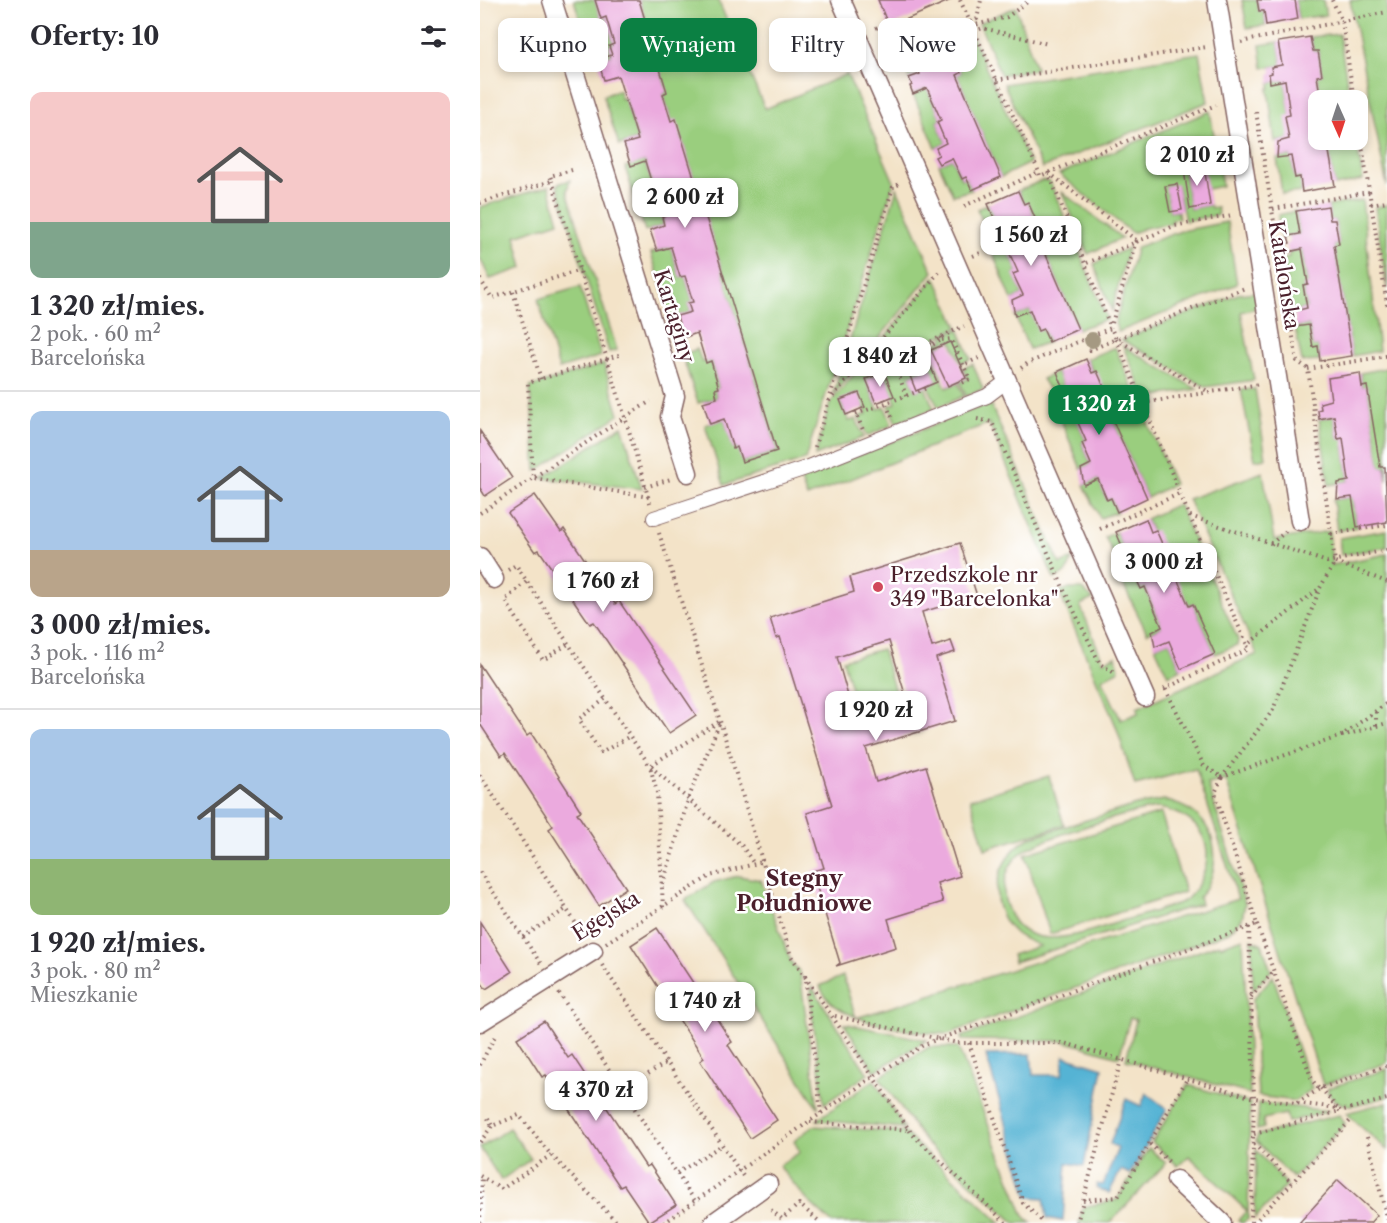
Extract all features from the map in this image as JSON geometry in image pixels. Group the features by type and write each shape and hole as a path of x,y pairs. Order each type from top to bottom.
{"street":[{"name":"Kartaginy","path":"552,0 675,396 670,417 688,473"},
{"path":"841,0 1145,697"},
{"name":"Katalońska","path":"1217,0 1300,521"},
{"path":"654,518 809,468 987,396 1007,381"},
{"path":"480,557 494,579"},
{"name":"Egejska","path":"480,1022 593,951"},
{"path":"1176,1180 1222,1223"},
{"path":"713,1223 768,1184"}],"path":[{"path":"960,0 968,18"},
{"path":"977,19 981,0"},
{"path":"977,25 1007,17 1029,0"},
{"path":"1332,0 1342,21 1352,90"},
{"path":"1256,39 1387,12"},
{"path":"977,27 1048,44"},
{"path":"1243,31 1247,52"},
{"path":"977,37 1040,176 1233,99"},
{"path":"996,80 1216,45"},
{"path":"1256,108 1279,252"},
{"path":"1363,150 1387,305"},
{"path":"572,170 550,176 791,956 835,1016 910,1130 1006,1223"},
{"path":"964,206 1039,171"},
{"path":"1048,172 1136,240"},
{"path":"1048,172 1189,515 1249,649 1165,688 1204,766 1222,777"},
{"path":"809,468 893,187 909,180"},
{"path":"480,203 552,181"},
{"path":"1265,211 1369,192"},
{"path":"1371,204 1387,201"},
{"path":"1087,263 1136,240 1174,226 1243,214"},
{"path":"1028,363 1111,325 1136,240"},
{"path":"827,404 934,275 948,267"},
{"path":"480,279 492,298 580,270"},
{"path":"1086,338 1090,350 1238,289 1255,287"},
{"path":"513,292 541,379"},
{"path":"1287,305 1298,361 1308,369 1335,562 1320,588 1273,710 1222,777 1215,793 1257,924 1312,1080 1338,1110"},
{"path":"906,396 898,372 930,345 928,343 941,339 972,322"},
{"path":"941,339 951,339 970,379 960,384"},
{"path":"1116,339 1209,392"},
{"path":"533,478 528,383 619,354"},
{"path":"962,365 986,355"},
{"path":"1308,369 1387,356"},
{"path":"1143,403 1248,386"},
{"path":"865,436 856,413 927,387 932,398"},
{"path":"480,513 651,401"},
{"path":"885,401 894,424"},
{"path":"970,418 992,422 1064,590 1100,664 1114,673"},
{"path":"533,478 649,497"},
{"path":"645,487 663,481"},
{"path":"1100,529 1181,493"},
{"path":"1189,515 1335,562 1387,582"},
{"path":"1331,534 1387,525"},
{"path":"1335,562 1387,550"},
{"path":"516,565 650,766 657,793 663,907"},
{"path":"526,582 505,600 543,660 568,644"},
{"path":"1247,645 1320,588"},
{"path":"605,699 579,719 601,753 630,735"},
{"path":"1341,736 1387,703"},
{"path":"1376,711 1376,726"},
{"path":"650,766 720,721"},
{"path":"662,889 689,797 720,721"},
{"path":"1222,777 1341,736 1387,723"},
{"path":"650,766 689,797 742,846 754,864"},
{"path":"480,776 745,1179"},
{"name":"Egejska","path":"593,951 710,876 762,862"},
{"path":"480,872 695,1201"},
{"path":"523,937 566,909"},
{"path":"664,1223 873,1077 925,1044 1257,924"},
{"path":"1249,927 1254,1098 1253,1223"},
{"path":"1250,998 1274,970"},
{"path":"805,975 821,1113"},
{"path":"835,1016 940,1040 969,1043 1064,1043 1254,1098 1338,1110"},
{"path":"480,1065 498,1031"},
{"path":"969,1043 1023,1203 1044,1223"},
{"path":"1077,1223 1121,1060"},
{"path":"623,1090 667,1062"},
{"path":"1297,1103 1320,1089 1387,1066"},
{"path":"1083,1200 1118,1197 1187,1079"},
{"path":"1254,1134 1338,1110 1387,1099"},
{"path":"480,1142 492,1126 519,1115 551,1155 618,1223"},
{"path":"488,1118 492,1126"},
{"path":"1253,1223 1350,1121"},
{"path":"809,1122 910,1130"},
{"path":"1367,1137 1387,1219"},
{"path":"1150,1144 1174,1167 1176,1180"},
{"path":"1254,1144 1292,1183"},
{"path":"677,1173 722,1145"},
{"path":"481,1176 502,1189 551,1155"},
{"path":"480,1223 481,1176"},
{"path":"771,1210 784,1221 799,1204 821,1223"}],"green space":[{"path":"574,0 595,0 601,18 579,18"},
{"path":"639,0 718,0 726,18 644,18"},
{"path":"1242,0 1257,0 1259,11 1264,11 1266,25 1247,28"},
{"path":"1295,0 1323,0 1326,15 1298,19"},
{"path":"1350,0 1387,0 1387,186 1368,90"},
{"path":"1016,7 1036,69 1001,75 979,23"},
{"path":"608,24 614,44 609,46 612,55 608,56"},
{"path":"1339,34 1348,90 1319,90 1317,76 1322,75 1318,51 1313,51 1310,37"},
{"path":"1278,42 1282,65 1263,68 1260,45"},
{"path":"977,49 1030,163 1001,177 957,75 977,72"},
{"path":"1199,53 1208,102 1042,168 1004,84"},
{"path":"661,72 749,72 765,109 847,74 894,182 805,460 724,485 705,425 724,419 733,448 737,447 742,462 777,451 676,120 671,121 663,94 667,92"},
{"path":"906,72 919,72 920,74 909,78"},
{"path":"1285,80 1290,115 1289,139 1275,142 1268,89 1270,83"},
{"path":"927,88 941,120 937,122 946,143 936,148 913,94"},
{"path":"619,90 621,99 625,98 638,140 619,145 603,96"},
{"path":"1210,111 1222,186 1207,189 1203,166 1184,170 1190,209 1210,205 1211,208 1217,207 1218,215 1185,221 1177,185 1166,186 1170,212 1178,211 1179,218 1172,219 1172,223 1132,233 1059,174"},
{"path":"1329,150 1358,150 1363,180 1335,186"},
{"path":"1291,156 1295,178 1300,177 1302,192 1282,194 1277,158"},
{"path":"952,158 961,179 966,177 972,190 953,195 939,164"},
{"path":"645,161 654,190 658,189 666,216 662,217 664,225 645,231 625,167"},
{"path":"570,180 567,191 617,350 609,352 557,184"},
{"path":"1043,180 1050,182 1107,319 1078,329 1034,227 1038,225 1028,203 1024,204 1018,191"},
{"path":"549,186 559,222 515,236 523,268 490,279 480,258 480,207"},
{"path":"897,188 933,272 833,395"},
{"path":"1062,192 1122,238 1088,254"},
{"path":"1362,200 1379,351 1352,356 1334,245 1339,244 1335,220 1330,220 1328,206"},
{"path":"988,204 997,225 987,230 977,209"},
{"path":"1387,205 1387,289 1375,207"},
{"path":"1296,211 1300,234 1280,237 1278,215"},
{"path":"1227,222 1237,284 1118,332 1115,323 1137,247 1181,231"},
{"path":"1003,239 1018,272 1014,274 1023,295 1012,300 990,246"},
{"path":"671,247 680,277 685,276 693,302 688,304 691,312 671,318 651,253"},
{"path":"1128,248 1112,311 1094,264"},
{"path":"1302,249 1308,284 1303,286 1307,308 1292,312 1283,258 1289,257 1289,252"},
{"path":"935,277 958,327 928,342 930,347 959,329 971,359 961,363 951,340 930,350 946,388 958,383 964,396 938,407 928,386 937,382 930,367 910,376 916,391 925,387 934,409 896,423 889,406 896,403 884,372 866,379 878,409 885,407 892,425 867,436 859,417 867,414 858,393 840,401 849,421 856,419 864,437 815,456 830,403"},
{"path":"580,287 601,356 559,369 538,299"},
{"path":"1255,292 1257,308 1241,312 1254,380 1206,387 1122,340 1238,294"},
{"path":"1030,310 1038,330 1043,329 1049,342 1029,349 1015,316"},
{"path":"1309,325 1313,346 1318,346 1320,361 1302,362 1295,327"},
{"path":"1123,346 1197,389 1145,398"},
{"path":"1115,347 1174,484 1147,498 1102,396 1106,394 1086,359"},
{"path":"697,349 702,362 711,361 719,388 715,390 717,398 698,403 682,355"},
{"path":"604,364 619,415 536,471 530,387"},
{"path":"973,364 983,389 966,396 960,382 968,379 963,368"},
{"path":"1387,368 1387,481 1385,467 1380,467 1367,387 1362,387 1360,373"},
{"path":"1057,372 1066,394 1055,399 1042,379"},
{"path":"1255,389 1266,458 1255,460 1241,390"},
{"path":"990,403 1060,564 1072,559 1064,574 1054,579 989,423 807,497 800,478"},
{"path":"1072,409 1086,441 1082,443 1091,464 1081,469 1059,415"},
{"path":"1334,416 1338,439 1343,438 1349,481 1329,485 1319,419"},
{"path":"622,426 642,489 542,478"},
{"path":"1263,472 1274,540 1329,531 1332,565 1387,554 1387,1063 1323,1085 1226,780 1208,784 1245,904 1242,919 1229,932 948,1034 896,1028 858,1017 1238,899 1196,769 1135,785 1116,726 1059,592 1067,589 1082,589 1093,599 1080,605 1103,661 1116,656 1119,670 1102,679 1121,720 1138,713 1137,708 1257,654 1188,499"},
{"path":"1098,479 1107,500 1111,498 1117,512 1100,518 1084,485"},
{"path":"1352,497 1357,527 1337,531 1333,500"},
{"path":"1178,504 1238,640 1237,645 1215,654 1193,604 1189,606 1146,519"},
{"path":"1387,530 1387,547 1341,555 1339,538"},
{"path":"1116,532 1125,553 1115,558 1105,537"},
{"path":"1131,568 1140,589 1145,587 1162,627 1147,633 1118,574"},
{"path":"1169,641 1181,669 1168,675 1155,647"},
{"path":"882,649 896,695 856,706 843,660"},
{"path":"1049,776 1064,825 985,849 970,799"},
{"path":"1164,800 1187,808 1203,821 1213,842 1214,866 1206,888 1199,897 1201,904 1014,962 1012,955 1040,946 1015,933 1005,921 999,908 998,881 1009,856 1031,837 1136,805","holes":["1158,808 1176,813 1190,821 1200,831 1207,857 1197,886 1186,900 1091,931 1056,938 1039,937 1024,931 1013,919 1005,900 1006,875 1016,858 1029,848 1086,826 1128,814"]},
{"path":"1161,813 1185,892 1050,934 1025,854"},
{"path":"738,876 761,880 791,962 800,972 818,1108 685,900 714,882"},
{"path":"1243,938 1250,1094 1126,1060 1136,1020 1130,1018 1119,1057 1063,1041 962,1040 961,1037 1219,944 1220,946"},
{"path":"1252,939 1262,944 1271,971 1253,990"},
{"path":"843,976 856,1017 840,1009 828,999 820,986"},
{"path":"1273,976 1312,1089 1295,1101 1258,1096 1253,999"},
{"path":"812,987 868,1074 824,1104 810,997"},
{"path":"844,1024 847,1024 927,1040 875,1071"},
{"path":"929,1047 958,1047 1024,1216 1032,1223 1015,1223 926,1143 879,1077"},
{"path":"1387,1069 1387,1097 1362,1104 1348,1105 1334,1099 1328,1093 1328,1088"},
{"path":"874,1080 904,1128 817,1120 818,1119"},
{"path":"1188,1085 1250,1103 1248,1219 1242,1223 1238,1220 1247,1211 1189,1156 1178,1166 1152,1142"},
{"path":"1387,1102 1387,1150 1346,1113"},
{"path":"1259,1103 1329,1111 1288,1122 1286,1114 1263,1119 1264,1128 1257,1130"},
{"path":"1339,1115 1345,1124 1293,1178 1256,1141 1258,1135"},
{"path":"813,1126 904,1132 1001,1223 832,1223 807,1200 779,1166 800,1152 794,1141"},
{"path":"509,1128 531,1159 501,1180 480,1148"},
{"path":"1149,1148 1166,1163 1110,1223 1079,1223 1083,1207 1117,1200"},
{"path":"1256,1150 1287,1185 1255,1218"}],"water":[{"path":"1031,1054 1033,1075 1062,1075 1064,1056 1103,1068 1084,1166 1067,1163 1063,1221 1047,1218 1044,1198 1028,1197 986,1055"},
{"path":"1146,1093 1167,1109 1130,1174 1121,1170 1109,1193 1096,1188 1097,1184 1103,1185 1118,1148 1110,1144 1126,1099 1141,1106"}],"building":[{"path":"595,0 639,0 644,18 620,18 620,72 661,72 667,92 663,94 671,121 676,119 777,451 742,462 737,447 733,449 724,419 710,424 703,402 717,398 715,389 719,388 711,361 706,363 697,333 683,338 677,316 691,312 688,303 693,302 685,276 680,277 671,247 657,251 650,230 664,225 662,217 666,216 658,189 654,191 645,161 631,166 624,144 638,140 618,76 604,80 602,72 608,72 608,56 612,55 609,46 614,44 608,18 601,18"},
{"path":"878,0 951,0 910,18 885,18"},
{"path":"1257,0 1295,0 1298,19 1266,25 1264,11 1259,11"},
{"path":"1310,37 1313,51 1318,51 1322,75 1317,76 1319,90 1308,90 1308,150 1329,150 1335,186 1302,192 1300,177 1295,178 1291,156 1277,158 1278,142 1289,139 1285,116 1290,115 1285,80 1270,83 1271,67 1282,65 1278,42"},
{"path":"919,72 961,72 957,75 1001,177 972,190 966,177 962,179 952,158 939,164 935,157 939,155 936,148 946,143 937,122 941,120 927,88 913,94 910,86 912,85 909,78 920,74"},
{"path":"1204,166 1210,205 1190,209 1184,170"},
{"path":"1177,184 1182,210 1170,212 1165,186"},
{"path":"1018,191 1024,204 1028,202 1038,225 1034,227 1078,329 1049,342 1043,329 1038,331 1030,310 1015,316 1012,300 1023,295 1013,274 1018,272 1003,239 990,246 987,238 990,236 987,230 997,225 988,204"},
{"path":"1328,206 1330,220 1335,220 1339,244 1334,245 1352,356 1320,361 1318,346 1313,347 1309,325 1295,327 1295,311 1307,308 1303,285 1308,284 1302,249 1288,252 1286,244 1290,243 1288,236 1300,234 1296,211"},
{"path":"950,342 966,378 948,386 931,350"},
{"path":"1086,359 1092,373 1097,371 1107,394 1102,396 1147,498 1117,512 1111,498 1107,500 1098,479 1084,485 1081,469 1091,464 1082,443 1086,441 1072,409 1059,415 1055,407 1058,406 1055,399 1066,394 1057,372"},
{"path":"931,367 937,382 916,391 910,376"},
{"path":"884,372 894,396 876,403 866,379"},
{"path":"1360,373 1362,387 1367,386 1380,467 1385,467 1387,522 1357,527 1352,497 1337,499 1338,483 1349,481 1343,438 1338,439 1334,416 1319,419 1318,410 1321,409 1320,403 1331,400 1328,378"},
{"path":"859,393 865,407 846,415 840,400"},
{"path":"480,431 512,478 485,496 480,488"},
{"path":"535,495 561,532 564,529 615,604 619,601 696,715 669,733 594,622 590,624 539,550 535,552 508,513"},
{"path":"1146,519 1151,532 1156,530 1189,606 1193,604 1215,654 1181,669 1169,641 1155,647 1152,632 1162,627 1145,587 1141,589 1131,568 1118,574 1114,566 1117,564 1115,558 1125,553 1116,532"},
{"path":"960,543 977,596 922,612 932,647 951,641 955,652 936,658 955,721 866,748 876,782 926,766 960,876 937,883 943,902 888,919 896,947 836,966 840,963 812,871 824,868 807,813 832,805 780,637 776,638 770,618 854,592 850,577","holes":["889,641 905,694 852,710 837,657"]},
{"path":"480,665 527,736 531,733 581,811 577,813 626,888 599,906 549,829 553,826 505,753 501,756 480,724"},
{"path":"480,922 512,972 486,989 480,981"},
{"path":"657,928 732,1042 728,1045 777,1120 750,1138 700,1061 704,1058 631,945"},
{"path":"544,1021 568,1058 572,1055 646,1167 650,1165 676,1205 649,1222 624,1185 620,1187 546,1075 542,1077 517,1038"},
{"path":"1338,1180 1377,1215 1370,1223 1299,1223"}],"place":[{"name":"Przedszkole nr 349 \"Barcelonka\"","path":"878,587"}],"district":[{"name":"Stegny Południowe","path":"804,890"}]}
